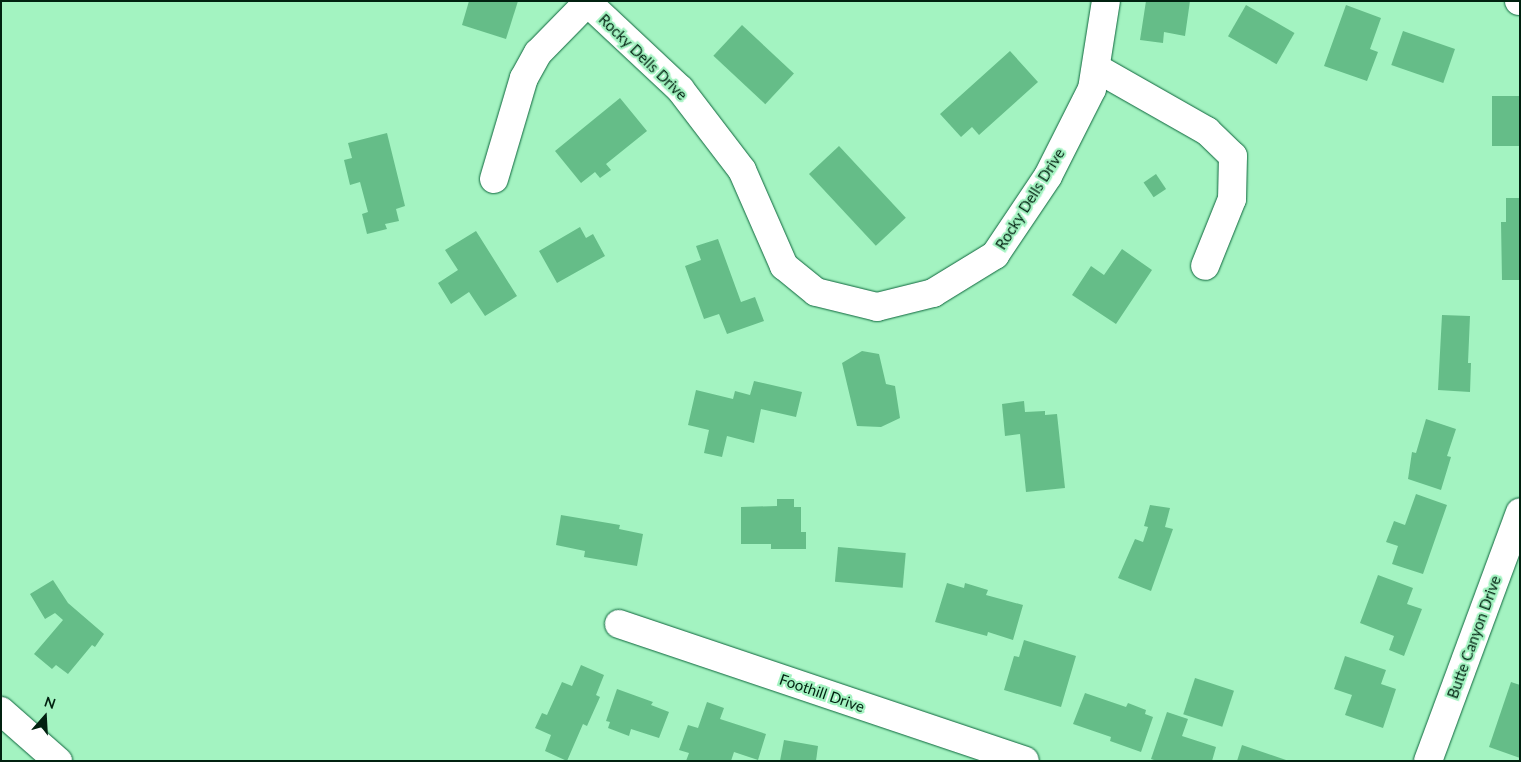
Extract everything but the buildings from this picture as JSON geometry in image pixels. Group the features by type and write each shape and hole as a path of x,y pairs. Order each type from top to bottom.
{"street":[{"name":"Rocky Dells Drive","path":"587,2 680,89 742,170 784,266 816,292 876,307 933,293 995,256 1048,176 1092,89 1106,1"},
{"path":"494,180 524,78 538,53 587,2"},
{"path":"1096,68 1207,132 1232,156 1232,199 1205,266"},
{"name":"Butte Canyon Drive","path":"1428,761 1520,512"},
{"name":"Foothill Drive","path":"619,624 1025,761"},
{"path":"1,711 58,761"}]}
